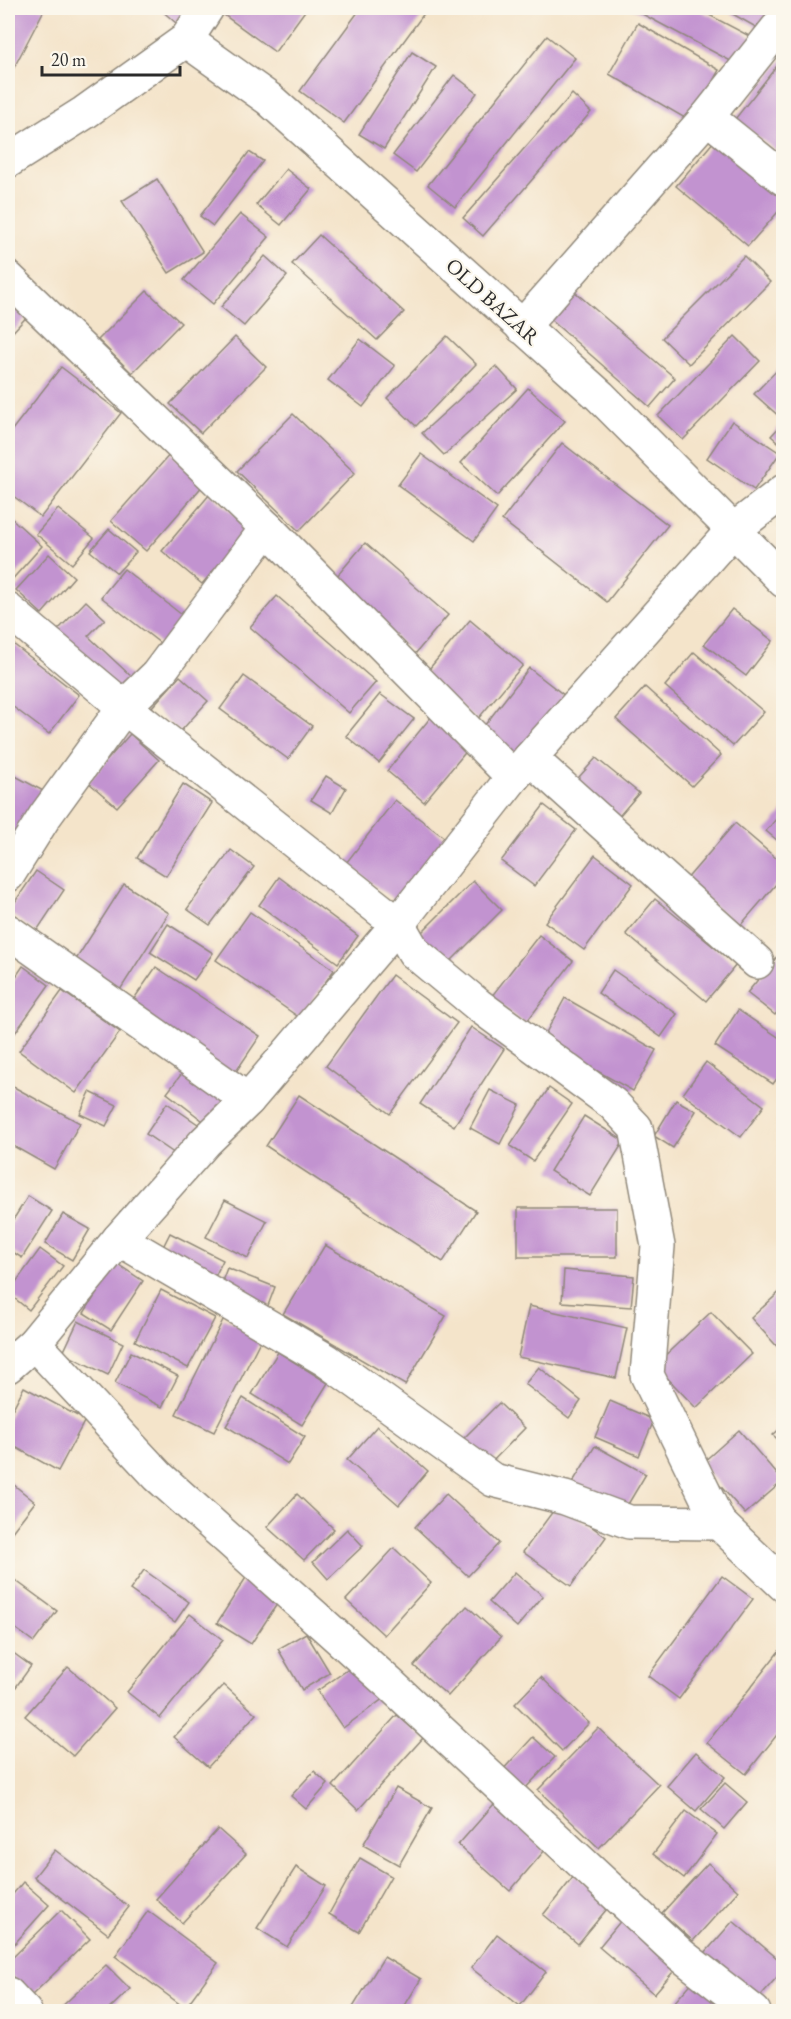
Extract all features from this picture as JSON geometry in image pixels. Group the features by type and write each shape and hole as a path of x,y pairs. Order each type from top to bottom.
{"street":[{"path":"8,161 84,113 186,40 207,8"},
{"path":"522,327 707,117 783,20"},
{"name":"OLD BAZAR","path":"186,40 269,99 600,396 783,581"},
{"path":"707,117 783,179"},
{"path":"8,278 267,528 522,768 758,962"},
{"path":"8,1366 34,1342 119,1239 205,1142 248,1100 398,924 522,768 732,531 783,491"},
{"path":"8,875 45,816 124,707 157,675 267,528"},
{"path":"8,610 124,707 398,924 414,952 478,1005 613,1104 636,1128 658,1246 646,1376 718,1523 783,1585"},
{"path":"8,932 248,1100"},
{"path":"119,1239 326,1360 451,1453 492,1480 565,1498 629,1522 718,1523"},
{"path":"34,1342 158,1476 400,1693 681,1955 754,2012"},
{"path":"8,1994 25,2012"}],"building":[{"path":"8,8 45,8 8,79"},
{"path":"159,8 190,8 176,23"},
{"path":"223,8 307,8 275,52 220,12"},
{"path":"361,8 428,8 344,123 300,91"},
{"path":"631,8 696,8 755,39 740,66"},
{"path":"722,8 774,8 761,30"},
{"path":"638,23 719,70 690,121 609,74"},
{"path":"547,36 575,58 455,207 428,185"},
{"path":"412,52 436,67 384,149 359,134"},
{"path":"784,57 784,150 780,154 735,119"},
{"path":"454,75 477,93 416,172 393,155"},
{"path":"572,94 591,112 483,236 463,218"},
{"path":"720,134 784,188 784,205 748,246 676,186"},
{"path":"249,152 263,161 213,226 200,216"},
{"path":"286,169 311,189 281,225 256,205"},
{"path":"157,179 203,252 169,273 122,201"},
{"path":"240,214 269,237 213,304 184,280"},
{"path":"319,235 404,312 377,340 292,264"},
{"path":"265,256 287,276 244,326 221,307"},
{"path":"744,256 770,282 689,364 662,338"},
{"path":"8,287 33,310 8,337"},
{"path":"147,291 181,323 132,373 98,340"},
{"path":"575,292 675,378 650,407 551,320"},
{"path":"447,336 476,364 416,426 387,398"},
{"path":"735,336 760,361 683,440 658,416"},
{"path":"235,337 266,367 201,433 170,404"},
{"path":"360,339 395,366 363,407 328,380"},
{"path":"784,363 784,416 781,418 754,394"},
{"path":"496,366 517,389 444,455 422,433"},
{"path":"61,367 121,413 41,517 8,492 8,435"},
{"path":"528,388 565,421 497,496 461,463"},
{"path":"293,414 355,473 299,531 237,471"},
{"path":"732,421 780,453 754,490 707,458"},
{"path":"784,422 784,447 771,436"},
{"path":"562,443 668,525 607,602 502,520"},
{"path":"171,453 205,483 146,551 111,521"},
{"path":"421,454 497,509 474,541 398,485"},
{"path":"210,494 250,527 202,584 162,551"},
{"path":"58,509 94,538 72,564 36,534"},
{"path":"8,515 42,546 8,584"},
{"path":"109,529 136,552 117,573 90,551"},
{"path":"365,543 448,615 415,654 331,583"},
{"path":"49,554 74,577 42,614 16,590"},
{"path":"124,569 187,619 165,647 101,597"},
{"path":"277,596 376,682 349,713 250,627"},
{"path":"86,601 105,619 88,636 132,677 119,692 56,632"},
{"path":"732,609 773,641 746,676 704,644"},
{"path":"470,620 523,665 477,720 424,675"},
{"path":"8,640 79,695 49,734 8,703"},
{"path":"694,652 764,712 733,746 665,686"},
{"path":"529,668 565,696 516,758 481,730"},
{"path":"180,676 208,701 180,732 152,707"},
{"path":"244,676 312,726 288,759 220,709"},
{"path":"645,687 721,755 692,786 616,719"},
{"path":"380,694 414,719 379,763 346,736"},
{"path":"431,717 469,748 424,802 387,771"},
{"path":"130,734 159,760 117,807 88,782"},
{"path":"596,758 639,793 614,822 571,786"},
{"path":"8,772 47,793 21,841 8,834"},
{"path":"326,776 346,788 332,813 311,800"},
{"path":"183,784 212,803 166,876 137,858"},
{"path":"395,800 446,839 397,902 346,863"},
{"path":"544,805 576,830 534,886 501,861"},
{"path":"784,810 784,846 766,831"},
{"path":"735,823 784,865 784,875 739,927 685,881"},
{"path":"231,850 254,867 210,925 187,909"},
{"path":"595,855 633,884 584,950 545,922"},
{"path":"36,871 64,890 36,932 8,912"},
{"path":"279,877 358,936 338,963 259,905"},
{"path":"473,881 502,910 444,968 414,940"},
{"path":"124,884 169,913 120,990 75,961"},
{"path":"655,899 736,965 706,1001 626,934"},
{"path":"250,912 334,970 300,1018 216,960"},
{"path":"168,924 213,953 194,980 150,952"},
{"path":"539,935 573,961 525,1024 491,997"},
{"path":"784,948 784,1004 775,1015 747,993"},
{"path":"23,966 49,985 8,1043 8,988"},
{"path":"156,967 260,1036 233,1076 129,1006"},
{"path":"613,970 677,1014 661,1037 598,993"},
{"path":"392,975 457,1023 390,1114 326,1066"},
{"path":"62,991 120,1032 76,1093 19,1051"},
{"path":"565,998 656,1050 633,1091 542,1040"},
{"path":"738,1010 784,1041 784,1069 773,1084 715,1046"},
{"path":"471,1027 504,1049 454,1126 420,1104"},
{"path":"706,1062 764,1106 741,1137 683,1094"},
{"path":"186,1068 230,1103 211,1127 167,1093"},
{"path":"12,1086 80,1123 54,1169 8,1143 8,1094"},
{"path":"549,1088 572,1104 533,1161 510,1146"},
{"path":"490,1090 520,1105 500,1144 470,1128"},
{"path":"90,1092 117,1105 106,1126 80,1114"},
{"path":"299,1095 476,1211 443,1262 266,1146"},
{"path":"676,1100 696,1111 673,1148 654,1136"},
{"path":"167,1103 208,1131 187,1162 146,1134"},
{"path":"584,1116 624,1141 590,1196 550,1171"},
{"path":"28,1196 52,1211 22,1258 8,1249 8,1228"},
{"path":"225,1200 267,1221 248,1258 206,1237"},
{"path":"518,1208 617,1208 617,1257 518,1257"},
{"path":"63,1214 90,1229 72,1260 45,1244"},
{"path":"170,1233 223,1260 211,1285 158,1257"},
{"path":"325,1245 446,1316 405,1385 283,1314"},
{"path":"40,1249 63,1266 29,1310 8,1293"},
{"path":"116,1263 143,1281 111,1330 84,1313"},
{"path":"227,1268 275,1287 266,1311 218,1292"},
{"path":"564,1270 634,1276 631,1307 562,1302"},
{"path":"784,1288 784,1354 751,1318"},
{"path":"161,1290 215,1318 188,1368 135,1341"},
{"path":"529,1306 627,1328 616,1378 518,1357"},
{"path":"711,1312 752,1354 696,1408 655,1365"},
{"path":"224,1318 262,1337 214,1432 176,1414"},
{"path":"78,1321 123,1343 108,1375 63,1353"},
{"path":"131,1352 178,1376 162,1407 115,1383"},
{"path":"278,1352 328,1383 302,1425 252,1394"},
{"path":"539,1367 581,1401 569,1418 525,1384"},
{"path":"24,1387 85,1420 58,1471 8,1443 8,1418"},
{"path":"243,1398 305,1437 288,1464 226,1426"},
{"path":"610,1401 654,1420 639,1456 595,1437"},
{"path":"499,1403 525,1428 486,1468 459,1443"},
{"path":"784,1425 784,1445 773,1435"},
{"path":"377,1426 428,1471 399,1505 347,1460"},
{"path":"739,1430 783,1481 745,1514 701,1464"},
{"path":"595,1446 646,1474 624,1511 571,1485"},
{"path":"8,1480 35,1502 8,1537"},
{"path":"297,1494 334,1529 304,1560 267,1527"},
{"path":"446,1494 499,1543 468,1576 415,1527"},
{"path":"559,1503 606,1537 571,1586 523,1552"},
{"path":"347,1529 363,1546 328,1579 313,1562"},
{"path":"394,1548 431,1583 384,1635 346,1600"},
{"path":"144,1570 189,1602 175,1622 130,1590"},
{"path":"515,1572 543,1596 517,1627 489,1602"},
{"path":"8,1575 57,1611 34,1642 8,1623"},
{"path":"247,1576 281,1598 251,1644 217,1623"},
{"path":"722,1576 753,1599 679,1699 648,1676"},
{"path":"467,1606 501,1637 448,1696 414,1666"},
{"path":"190,1614 223,1640 160,1718 127,1692"},
{"path":"306,1633 330,1673 302,1690 278,1649"},
{"path":"8,1649 31,1666 8,1698"},
{"path":"779,1651 784,1655 784,1726 746,1774 707,1743"},
{"path":"359,1662 384,1698 343,1728 317,1691"},
{"path":"68,1667 115,1708 73,1756 25,1716"},
{"path":"541,1677 589,1723 562,1751 515,1704"},
{"path":"224,1685 256,1714 208,1767 174,1737"},
{"path":"397,1715 423,1738 358,1810 333,1786"},
{"path":"598,1728 659,1785 599,1848 538,1790"},
{"path":"533,1737 555,1757 521,1793 500,1773"},
{"path":"696,1752 725,1777 696,1811 667,1786"},
{"path":"314,1771 328,1784 306,1809 291,1796"},
{"path":"725,1783 747,1802 724,1829 701,1809"},
{"path":"396,1788 432,1808 399,1865 363,1845"},
{"path":"494,1804 545,1850 510,1891 458,1845"},
{"path":"686,1811 717,1834 684,1878 653,1854"},
{"path":"218,1829 246,1854 182,1923 156,1899"},
{"path":"55,1850 129,1907 108,1934 34,1877"},
{"path":"360,1858 391,1876 359,1932 329,1914"},
{"path":"708,1863 738,1891 693,1941 662,1913"},
{"path":"296,1867 326,1886 287,1947 257,1928"},
{"path":"575,1875 611,1904 578,1944 543,1915"},
{"path":"23,1882 49,1905 8,1951 8,1900"},
{"path":"61,1910 90,1939 31,1996 8,1972 8,1962"},
{"path":"148,1911 218,1963 185,2008 115,1956"},
{"path":"623,1918 679,1965 654,1994 599,1947"},
{"path":"733,1921 784,1964 784,1969 757,2000 704,1954"},
{"path":"497,1934 546,1972 520,2006 471,1968"},
{"path":"384,1957 421,1979 401,2012 350,2012"},
{"path":"106,1965 130,1989 106,2012 56,2012"},
{"path":"695,1979 731,2012 666,2012"}]}
